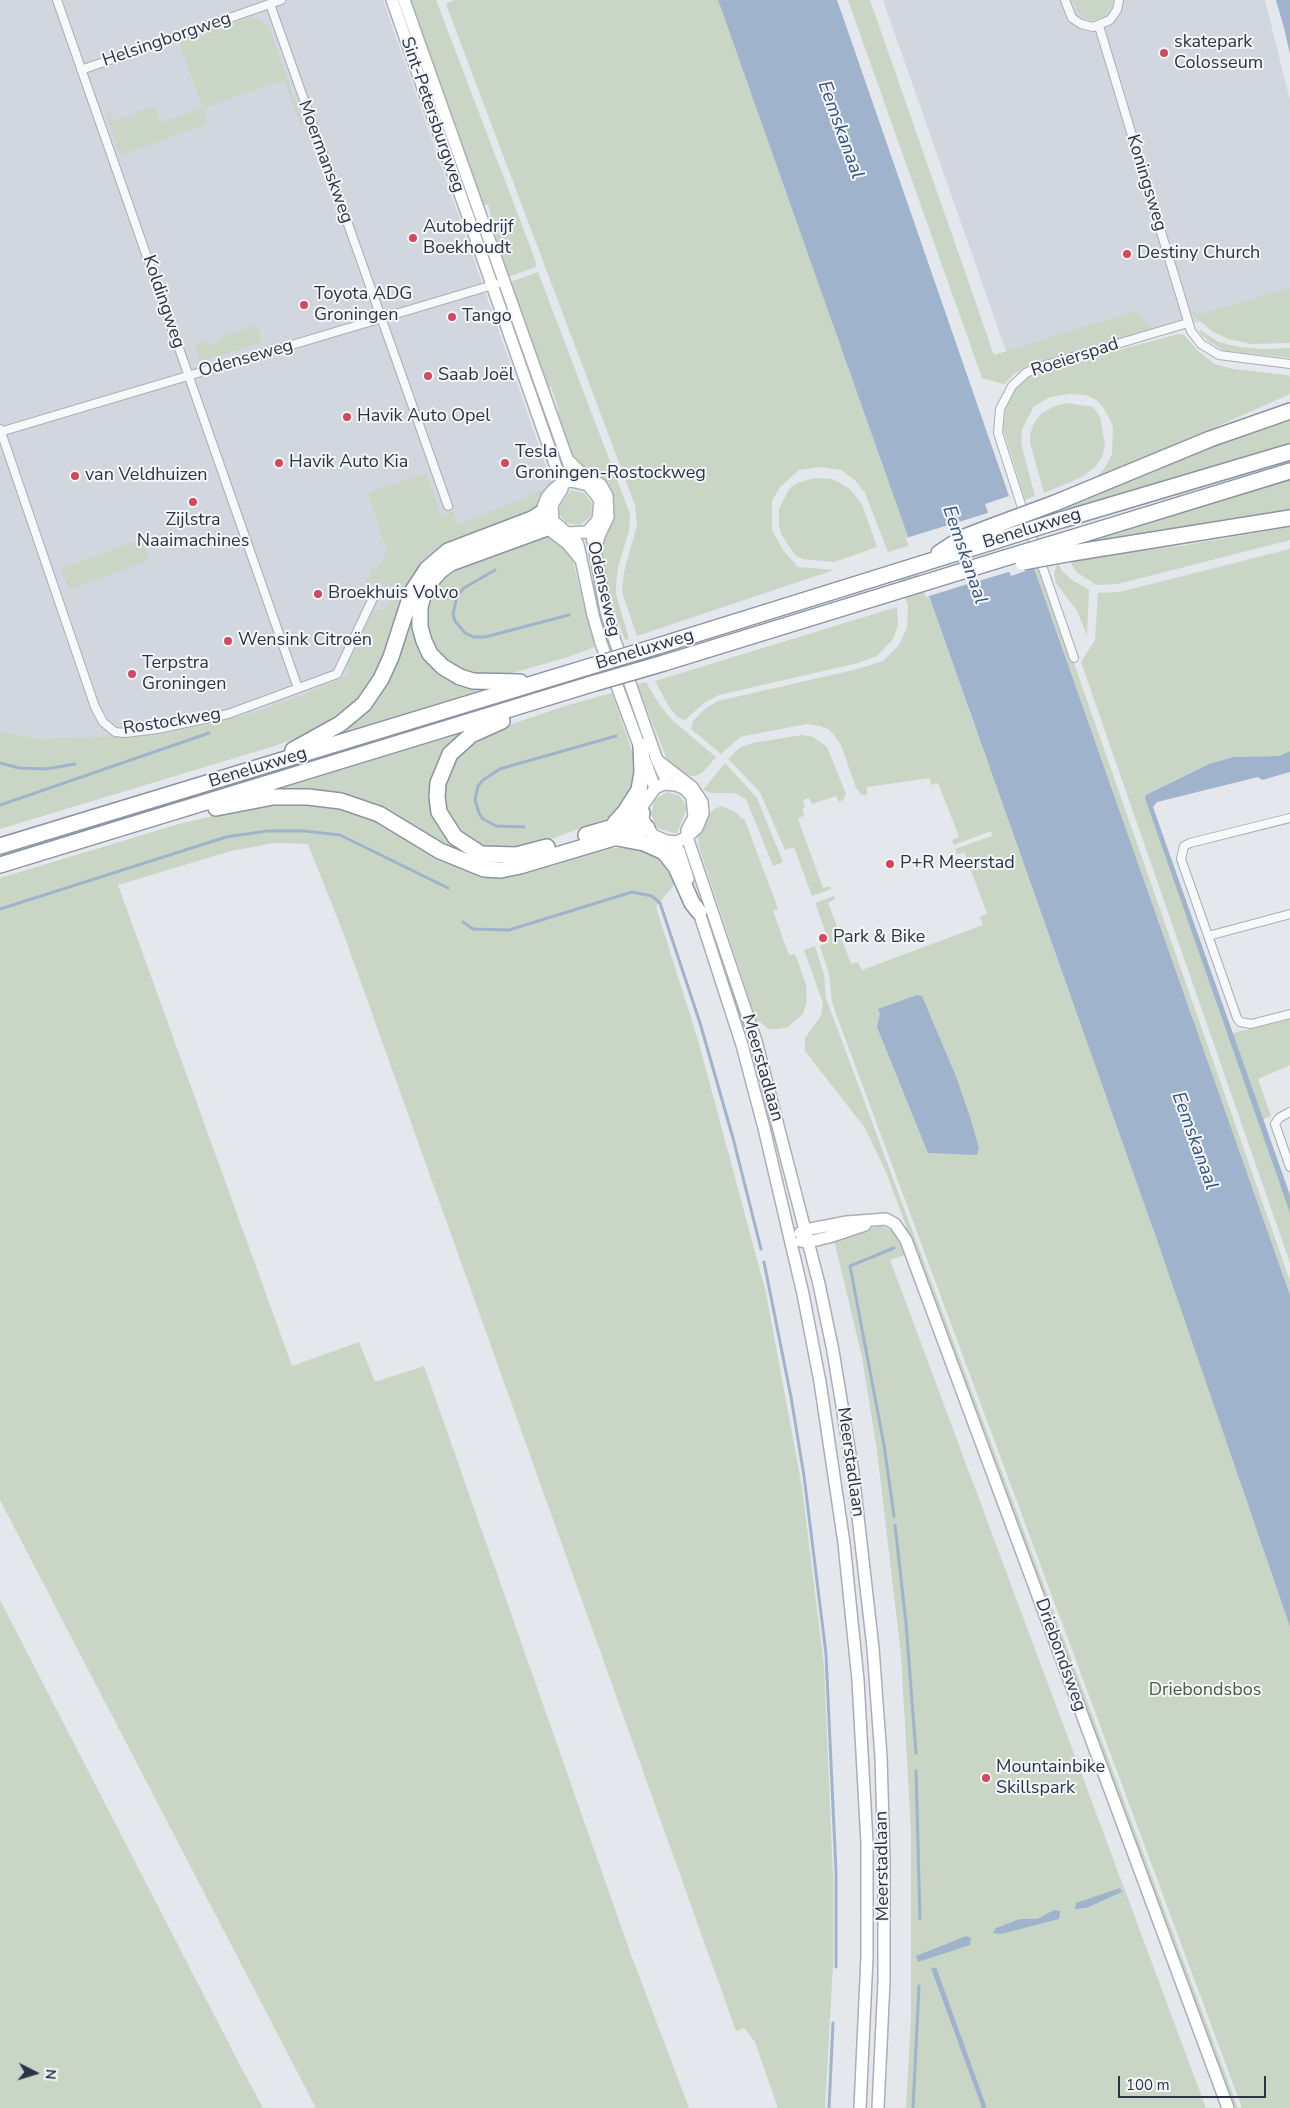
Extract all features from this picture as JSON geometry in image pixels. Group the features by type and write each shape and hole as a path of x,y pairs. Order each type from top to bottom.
{"highway":[{"path":"1233,431 1253,417 1290,401"},
{"path":"926,562 962,538 1055,504 1233,431 1290,411"},
{"name":"Beneluxweg","path":"0,846 658,646 1061,520 1290,452"},
{"name":"Beneluxweg","path":"0,865 997,561 1023,562 1290,471"},
{"path":"267,765 340,724 364,704 381,679 391,657 412,592 427,569 456,548 532,519 543,512"},
{"path":"1070,546 1290,518"},
{"path":"539,682 479,682 454,674 437,661 427,648 422,634 420,613 424,592 440,570 466,556 551,526"},
{"path":"565,693 484,728 460,744 450,754 441,773 437,797 440,812 455,837 481,854 494,856 532,852 613,832 647,828"},
{"path":"613,832 639,790 642,772 641,746"},
{"path":"170,814 223,807 273,797 308,797 341,801 379,814 440,851 484,869 501,870 520,866 613,832 642,813"},
{"path":"613,832 664,852 676,867 692,903 699,912"}],"main road":[{"name":"Sint-Petersburgweg","path":"392,0 492,286"},
{"name":"Sint-Petersburgweg","path":"404,0 503,282"},
{"path":"503,282 568,460 568,467 575,481 593,489 600,500 600,513 590,530 567,537 551,526 543,512 546,496 559,486 575,481"},
{"path":"492,286 556,467 560,493 552,505 551,526"},
{"path":"568,460 579,471 601,485 607,496 608,517 599,536 594,554"},
{"name":"Odenseweg","path":"590,530 614,638 657,760 673,780"},
{"name":"Odenseweg","path":"567,537 581,560 601,643 641,746 655,788"},
{"path":"673,780 692,787 702,802 701,822 687,837 673,842 653,836 647,828 642,813 646,798 655,788 673,780"},
{"name":"Meerstadlaan","path":"687,837 756,1041 808,1242 833,1351 853,1473 876,1685 884,1860 884,1981 878,2108"},
{"name":"Meerstadlaan","path":"673,842 679,851 742,1045 764,1128 803,1294 821,1392 844,1543 858,1680 867,1842 868,1896 860,2108"},
{"path":"790,1240 808,1242 848,1232 876,1220"},
{"name":"Driebondsweg","path":"790,1240 805,1230 846,1222 891,1221 902,1231 1228,2108"}],"street":[{"name":"Koldingweg","path":"57,0 298,688"},
{"name":"Helsingborgweg","path":"81,70 281,0"},
{"path":"1065,0 1068,13 1076,22 1087,26 1099,26 1114,15 1119,0"},
{"name":"Moermanskweg","path":"270,4 381,319"},
{"name":"Koningsweg","path":"1099,26 1188,323 1195,338 1212,353 1226,357 1290,364"},
{"name":"Odenseweg","path":"0,431 503,282"},
{"path":"381,319 448,506"},
{"name":"Roeierspad","path":"1074,658 1001,449 998,426 1000,409 1012,386 1031,370 1188,323"},
{"name":"Koningsweg","path":"1280,363 1290,368"},
{"name":"Rostockweg","path":"0,431 95,707 108,728 115,732 125,733 158,729 228,714 337,674 376,594"},
{"path":"1290,818 1184,846 1181,859 1237,1018 1240,1022 1251,1024 1290,1014"},
{"path":"1208,936 1290,914"},
{"path":"1290,1112 1278,1118 1275,1124 1290,1167"}],"shaded area":[{"path":"0,0 383,0 553,486 340,711 0,815"},
{"path":"883,0 1265,0 1290,101 1290,296 1014,374"}],"green space":[{"path":"407,0 436,0 536,262 536,267 506,278 488,204 484,205 475,189"},
{"path":"454,0 718,0 911,545 888,552 865,493 855,480 841,470 820,467 799,470 780,487 772,501 772,530 783,550 798,567 834,570 637,636 622,592 624,572 637,525 635,505 446,4"},
{"path":"848,0 870,0 994,355 1135,311 1155,331 1030,365 1016,372 1004,384 982,378"},
{"path":"1072,0 1112,0 1113,2 1104,16 1094,20 1085,18 1078,12"},
{"path":"249,18 260,19 269,27 303,123 301,126 284,80 203,108 179,42"},
{"path":"154,106 161,123 203,108 208,124 120,155 106,114 110,113 113,121"},
{"path":"538,272 630,514 629,531 618,567 616,585 616,594 629,639 625,640 609,598 601,545 613,513 613,501 575,461 557,412 559,411 551,387 547,387 508,283"},
{"path":"1290,288 1290,343 1252,344 1228,339 1210,330 1192,313 1194,308 1198,315"},
{"path":"257,325 262,342 207,360 198,358 195,346 207,341 214,345 224,336"},
{"path":"1200,330 1219,342 1239,347 1262,349 1290,348 1290,358 1225,351 1208,341 1199,332"},
{"path":"1179,334 1184,335 1198,351 1215,364 1233,369 1288,375 1290,377 1290,394 1092,482 1104,469 1112,454 1113,427 1105,410 1098,401 1086,395 1070,394 1050,397 1034,406 1022,429 1021,443 1035,496 1025,500 1003,429 1006,406 1018,382 1034,372"},
{"path":"1067,403 1093,407 1100,417 1105,445 1102,457 1095,467 1082,477 1044,493 1030,443 1030,434 1034,423 1042,413 1055,406"},
{"path":"1290,420 1290,444 1066,510 1066,508 1206,449"},
{"path":"426,473 441,516 453,511 458,525 548,488 535,511 467,537 390,644 369,689 344,714 309,734 271,747 0,829 0,732 38,739 155,735 253,713 301,696 350,675 347,666 374,610 382,610 388,606 393,596 390,586 385,583 367,586 364,578 371,576 369,568 380,565 387,551 368,493"},
{"path":"815,478 832,479 849,488 862,504 877,547 834,562 802,559 795,555 781,534 779,509 789,489 797,483"},
{"path":"1290,479 1290,514 1131,539 1076,545"},
{"path":"571,490 584,493 592,503 591,516 580,525 566,523 559,514 560,505"},
{"path":"1290,527 1290,540 1118,584 1097,585 1076,572 1070,561 1186,545"},
{"path":"540,536 552,538 566,547 572,558 595,647 565,658 505,675 476,675 453,666 432,643 426,622 428,602 436,585 454,567"},
{"path":"143,539 150,560 69,590 61,568"},
{"path":"1290,549 1290,751 1279,756 1233,757 1209,764 1147,795 1229,1034 1290,1019 1290,1065 1258,1079 1271,1116 1260,1121 1290,1207 1290,1263 1081,662 1095,640 1098,593 1119,592"},
{"name":"Driebondsbos","path":"917,563 1158,1243 1290,1627 1290,2108 1242,2108 832,1003 829,974 820,946 829,942 815,903 834,896 835,899 828,903 851,964 858,962 862,970 983,925 980,917 987,913 964,852 957,854 955,849 992,836 991,831 954,845 952,840 959,837 938,783 931,785 930,778 867,787 867,795 861,794 856,788 841,745 830,730 820,726 806,724 740,737 721,754 691,729 693,721 706,708 718,701 858,669 883,661 899,645 907,628 908,606 895,570"},
{"path":"1058,563 1062,571 1072,580 1089,590 1087,636 1077,611 1056,583 1054,573"},
{"path":"1040,566 1290,1281 1290,1295 1034,568"},
{"path":"416,600 434,664 498,685 332,736 358,716"},
{"path":"897,607 898,625 893,639 877,656 858,663 719,695 704,703 685,720 677,717 655,681"},
{"path":"646,682 659,704 672,720 716,757 703,772 695,776 686,775 671,766 637,684"},
{"path":"612,693 638,769 637,783 613,816 509,853 483,847 457,830 445,804 444,786 454,759 474,742 503,727 568,705"},
{"path":"467,729 436,768 455,844 534,857 490,863 460,856 380,810 253,795"},
{"path":"802,735 813,737 827,747 846,794 843,800 839,802 836,796 812,804 809,798 803,800 805,807 802,808 804,815 798,819 823,888 830,886 831,889 812,896 794,847 785,850 760,792 728,759 739,748 752,743"},
{"path":"725,763 757,798 783,862 773,866 746,799 734,793 711,793 703,790"},
{"path":"668,792 680,796 687,808 677,833 657,828 651,814 655,799"},
{"path":"292,802 328,805 364,814 398,831 436,854 526,871 552,866 607,848 642,848 663,859 678,880 656,907 698,1040 766,1293 802,1487 824,1666 833,1876 833,1965 825,2108 778,2108 755,2042 744,2028 736,2031 344,935 308,844 274,843 231,851 118,885 292,1366 359,1342 375,1382 424,1366 630,1952 689,2108 316,2108 0,1500 0,878 179,824 256,806"},
{"path":"722,806 737,813 742,819 744,818 778,909 773,911 789,955 794,954 796,956 807,988 807,1001 803,1014 788,1027 769,1029 756,1019 699,847 698,835 706,817 714,809"},
{"path":"815,946 824,974 826,998 1238,2108 1234,2108 886,1172 865,1128 805,1051 805,1038 821,1016 823,1003 804,950"},
{"path":"880,1226 891,1230 898,1237 905,1255 890,1260 1206,2108 987,2108 935,1967 931,1970 982,2108 906,2108 911,2018 911,1832 901,1655 877,1451 862,1357 834,1240"},
{"path":"0,1600 244,2073 263,2108 0,2108"}],"water":[{"name":"Eemskanaal","path":"718,0 837,0 1009,496 985,504 1011,576 1034,568 1290,1295 1290,1627 1158,1243","holes":["956,520 979,585 974,587 951,523"]},
{"path":"1276,0 1290,0 1290,54 1284,28"},
{"path":"1290,751 1290,772 1262,780 1258,777 1157,802 1153,807 1290,1195 1290,1213 1145,798 1146,795 1209,764 1233,757 1279,756"},
{"path":"917,995 922,996 957,1079 979,1148 977,1155 928,1153 877,1027 880,1014 878,1009"},
{"path":"1120,1888 1122,1892 1086,1908 1075,1909 1076,1903"},
{"path":"1054,1910 1060,1911 1059,1919 1001,1934 993,1933 996,1928 1020,1919 1037,1919"},
{"path":"966,1936 971,1938 970,1945 918,1962 916,1956"},
{"path":"936,1967 987,2108 982,2108 931,1969"}],"pier":[{"path":"991,512 1012,571 975,582 955,523"},
{"path":"955,523 974,582 926,597 906,538"}],"waterway":[{"path":"495,570 464,588 457,596 453,614 455,621 465,633 474,637 485,637 569,615"},
{"path":"0,805 209,733"},
{"path":"524,827 496,826 483,819 475,800 478,786 483,780 500,769 616,736"},
{"path":"0,763 19,768 46,769 75,764"},
{"path":"0,909 226,837 267,831 304,831 340,835 448,888"},
{"path":"463,922 473,929 509,930 632,892 652,896 660,903 700,1023 733,1138 761,1249"},
{"path":"894,1248 850,1266 884,1445 894,1516"},
{"path":"764,1262 791,1397 804,1476 826,1654 836,1872 836,1967"},
{"path":"895,1525 906,1623 916,1753"},
{"path":"916,1771 920,1919"},
{"path":"913,2108 919,1986"},
{"path":"829,2108 833,2023"}],"place":[{"name":"skatepark Colosseum","path":"1164,53"},
{"name":"Autobedrijf Boekhoudt","path":"413,238"},
{"name":"Destiny Church","path":"1127,254"},
{"name":"Toyota ADG Groningen","path":"304,305"},
{"name":"Tango","path":"452,317"},
{"name":"Saab Joël","path":"428,376"},
{"name":"Havik Auto Opel","path":"347,417"},
{"name":"Havik Auto Kia","path":"279,463"},
{"name":"Tesla Groningen-Rostockweg","path":"505,463"},
{"name":"van Veldhuizen","path":"75,476"},
{"name":"Zijlstra Naaimachines","path":"193,502"},
{"name":"Broekhuis Volvo","path":"318,594"},
{"name":"Wensink Citroën","path":"228,641"},
{"name":"Terpstra Groningen","path":"132,674"},
{"name":"P+R Meerstad","path":"890,864"},
{"name":"Park & Bike","path":"823,938"},
{"name":"Mountainbike Skillspark","path":"986,1778"}]}
